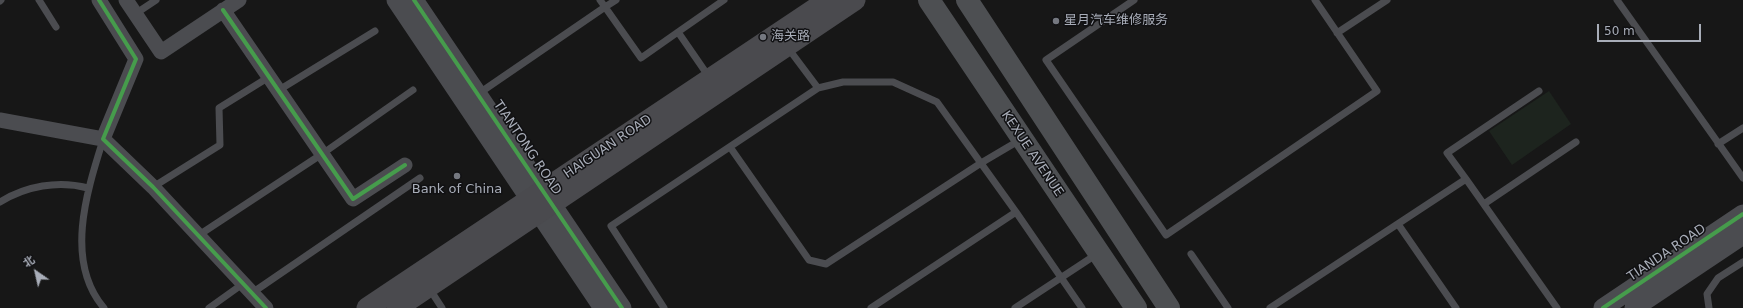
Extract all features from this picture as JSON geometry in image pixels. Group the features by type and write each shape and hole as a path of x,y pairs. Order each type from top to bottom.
{"main road":[{"name":"HAIGUAN ROAD","path":"396,308 428,287 541,202 710,79 828,0"},
{"name":"HAIGUAN ROAD","path":"368,308 541,202 787,46 855,0"},
{"name":"KEXUE AVENUE","path":"929,0 1136,308"},
{"path":"967,0 1169,308"}],"street":[{"path":"99,0 136,59 103,139"},
{"path":"126,0 161,52 239,0"},
{"name":"TIANTONG ROAD","path":"396,0 541,202 622,308"},
{"name":"TIANTONG ROAD","path":"414,0 477,94 603,308"},
{"path":"224,10 353,199 405,165"},
{"path":"0,120 103,139 153,187 266,308"},
{"name":"TIANDA ROAD","path":"1603,308 1743,214"},
{"name":"TIANDA ROAD","path":"1634,308 1743,235"}],"lane":[{"path":"39,0 56,27"},
{"path":"135,14 156,0"},
{"path":"600,0 641,58 724,0"},
{"path":"477,94 616,0"},
{"path":"1134,0 1046,60 1166,235 1377,91 1315,0"},
{"path":"1337,33 1387,0"},
{"path":"1617,0 1743,178"},
{"path":"279,90 375,31"},
{"path":"678,32 710,79"},
{"path":"787,46 818,88"},
{"path":"153,187 220,146 219,108 269,76"},
{"path":"664,308 611,226 818,88 843,82 893,82 937,102 1062,277 1082,308"},
{"path":"199,235 322,154 413,90"},
{"path":"1539,91 1447,153 1557,308"},
{"path":"1718,144 1743,128"},
{"path":"103,139 88,188 82,220 82,265 98,302 104,308"},
{"path":"730,147 809,260 826,264 1022,139"},
{"path":"1484,204 1576,142"},
{"path":"209,308 248,288 420,178"},
{"path":"1270,308 1466,179"},
{"path":"0,202 13,194 44,185 72,183 88,188"},
{"path":"871,308 1016,212"},
{"path":"1398,224 1456,308"},
{"path":"1015,308 1098,253"},
{"path":"1191,254 1228,308"},
{"path":"1708,308 1707,294 1718,278 1743,262"},
{"path":"428,287 442,308"}],"shaded area":[{"path":"1549,91 1571,124 1512,165 1489,131"}],"cycle path":[{"path":"99,0 136,59 103,139 153,187 266,308"},
{"path":"414,0 622,308"},
{"path":"223,10 353,199 405,165"},
{"path":"1603,308 1743,214"}],"place":[{"name":"星月汽车维修服务","path":"1056,21"},
{"name":"海关路","path":"763,37"},
{"name":"Bank of China","path":"457,176"}]}
